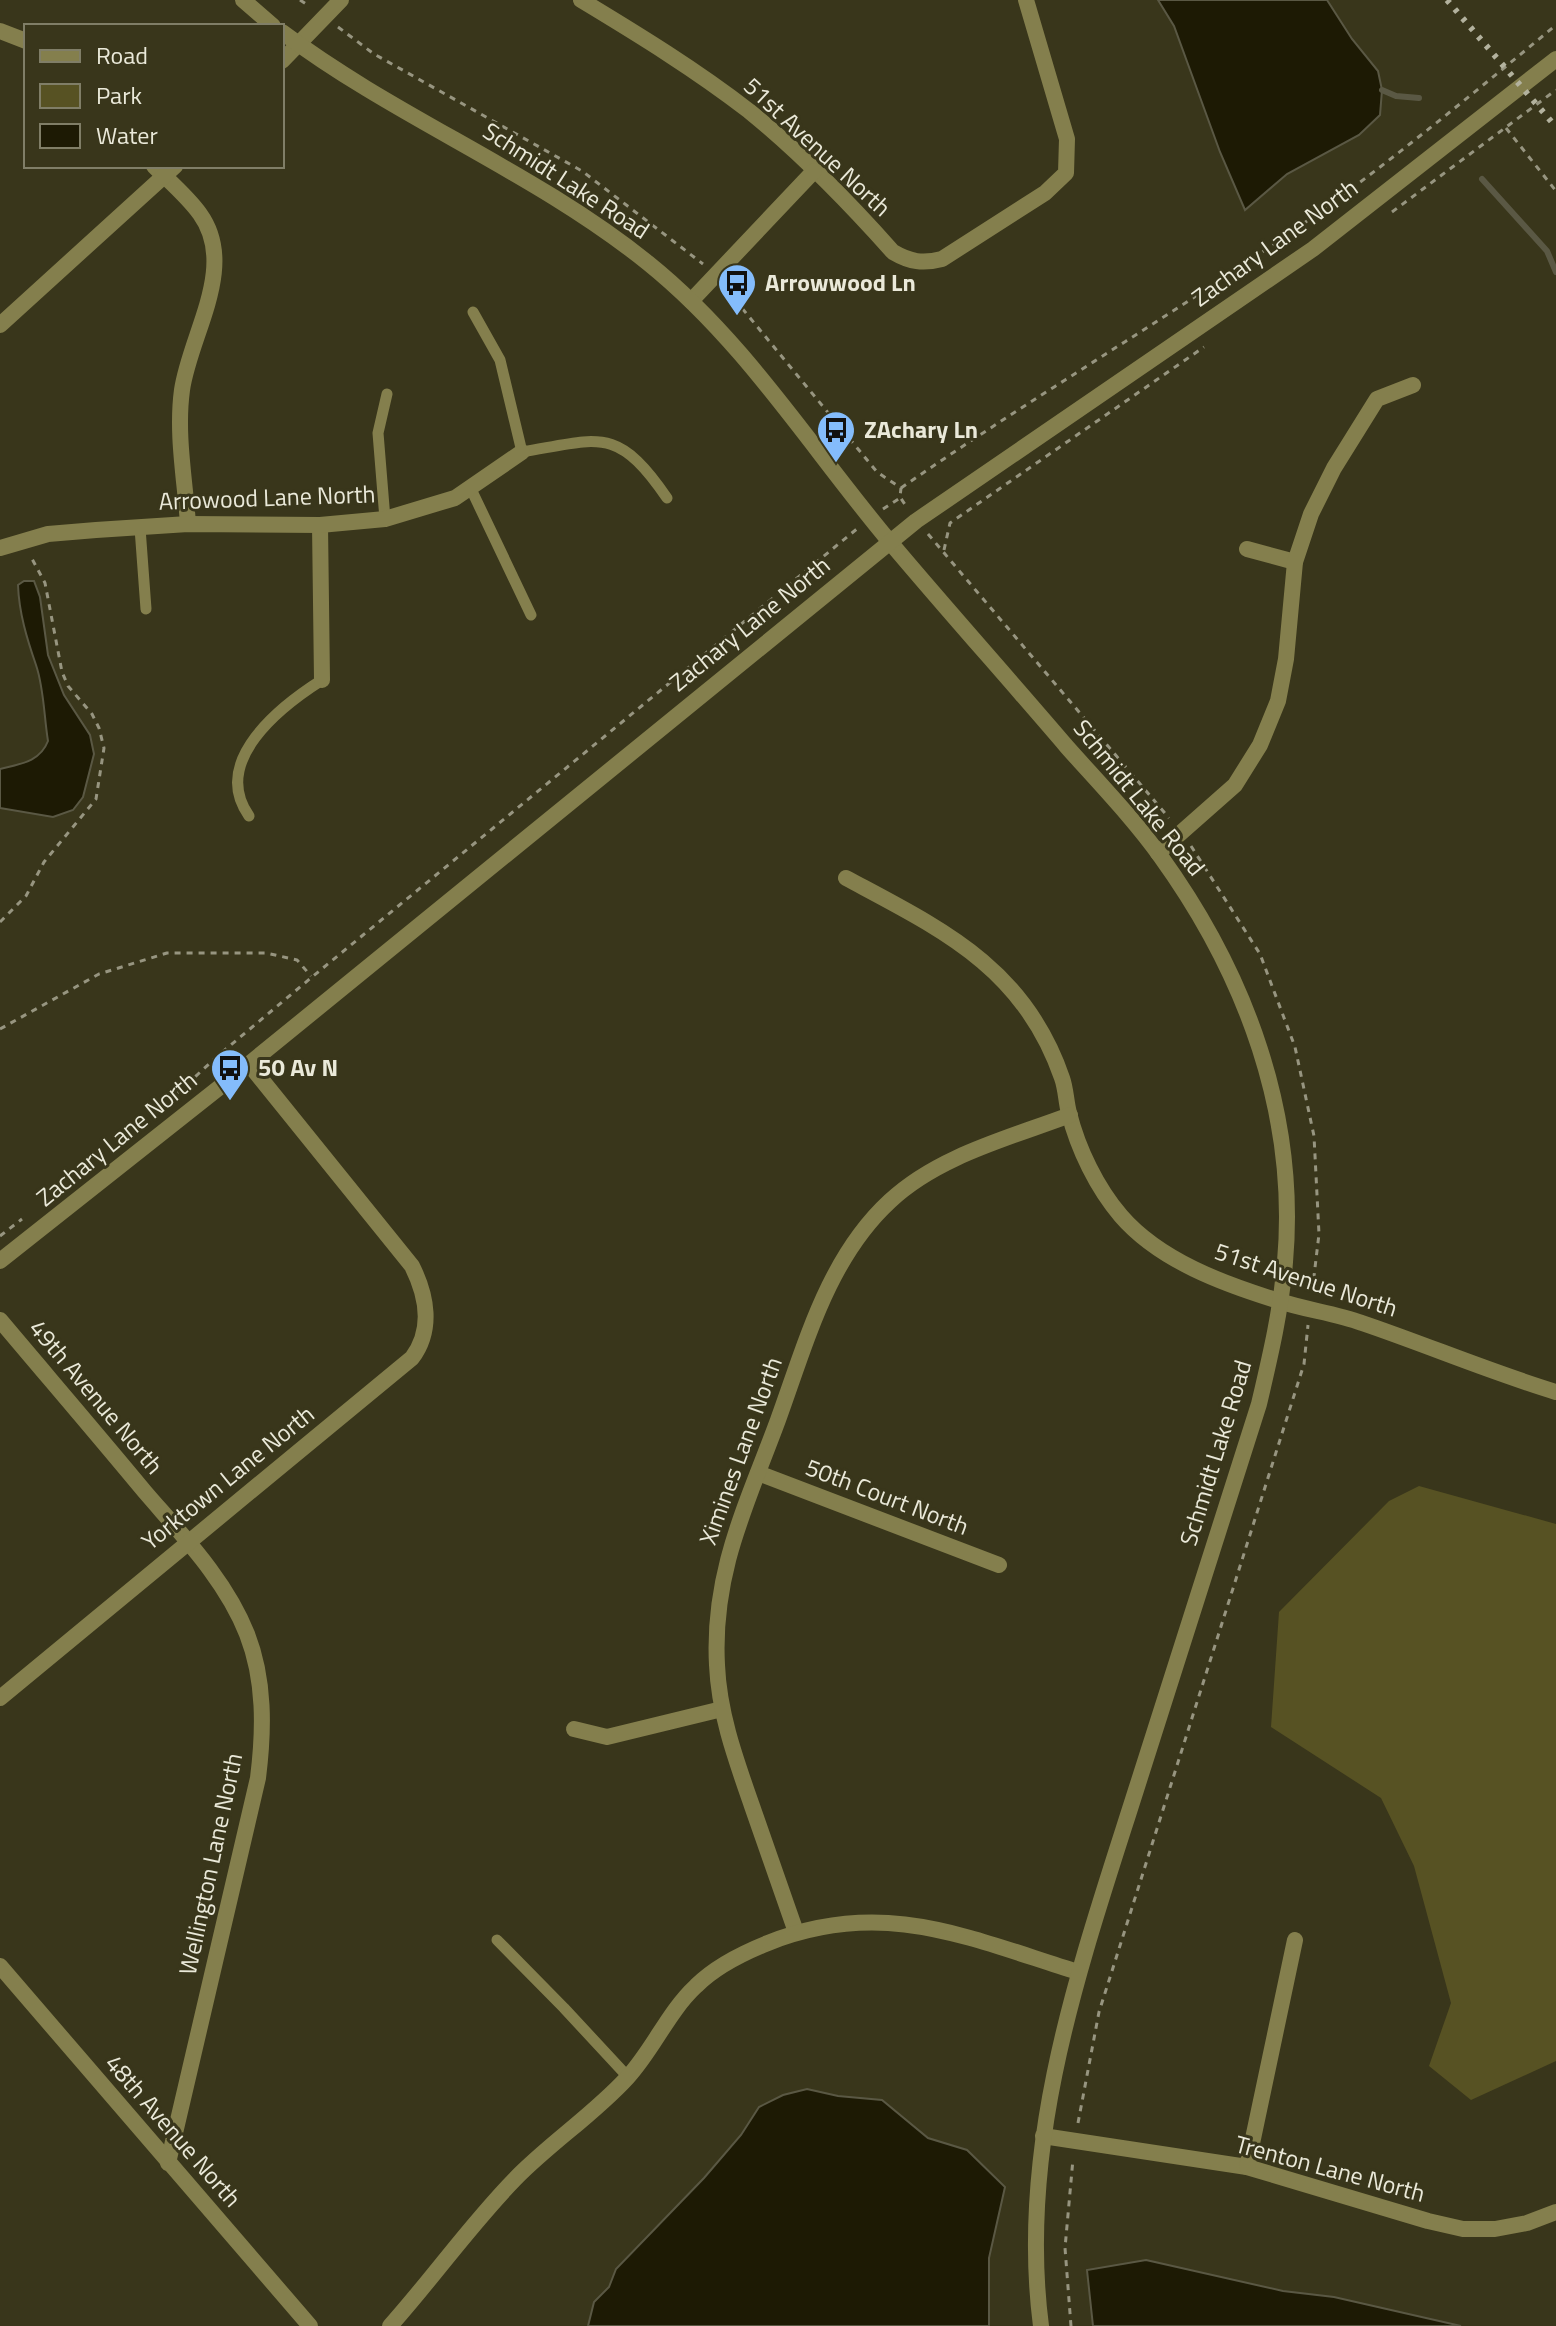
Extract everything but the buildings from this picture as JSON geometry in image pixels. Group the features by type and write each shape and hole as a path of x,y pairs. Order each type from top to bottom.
{"street":[{"path":"243,0 271,24"},
{"path":"284,59 341,0"},
{"name":"51st Avenue North","path":"581,0 677,58 751,113 814,171 893,252 908,261 926,263 942,259 1045,193 1066,173 1067,139 1026,0"},
{"path":"0,31 24,40"},
{"name":"Schmidt Lake Road","path":"284,34 367,90 588,218 649,264 691,301 771,391 890,542 1158,853 1202,917 1229,968 1262,1049 1278,1120 1286,1191 1286,1261 1276,1335 1259,1404 1078,1972 1054,2071 1043,2136 1035,2226 1041,2326"},
{"name":"Zachary Lane North","path":"0,1261 249,1064 916,521 1313,249 1556,59"},
{"path":"0,325 164,170 200,214 210,232 216,272 189,353 182,392 181,433 188,524"},
{"path":"691,301 814,171"},
{"path":"1158,853 1235,785 1260,745 1278,701 1286,659 1295,562 1311,514 1334,468 1377,399 1413,385"},
{"name":"Arrowood Lane North","path":"0,548 48,534 188,524 320,525 385,519 455,498 522,452"},
{"path":"320,525 322,680"},
{"path":"1247,549 1295,562"},
{"name":"51st Avenue North","path":"846,878 930,923 967,947 998,973 1024,1003 1063,1079 1070,1115 1098,1185 1121,1217 1150,1242 1183,1263 1280,1301 1350,1319 1556,1392"},
{"name":"Yorktown Lane North","path":"0,1698 412,1358 422,1340 426,1310 423,1287 412,1266 249,1064"},
{"name":"Ximines Lane North","path":"796,1932 737,1762 722,1709 717,1664 718,1614 725,1565 739,1517 823,1299 840,1263 862,1229 891,1199 923,1175 960,1157 1070,1115"},
{"name":"49th Avenue North","path":"0,1320 187,1542"},
{"name":"50th Court North","path":"758,1473 999,1565"},
{"name":"Wellington Lane North","path":"168,2163 258,1778 262,1741 262,1704 247,1634 230,1601 187,1542"},
{"path":"574,1729 607,1737 722,1709"},
{"path":"390,2326 507,2188 628,2077 662,2034 672,2014 696,1986 727,1963 796,1932 873,1920 914,1924 955,1934 1078,1972"},
{"path":"1247,2167 1295,1940"},
{"name":"48th Avenue North","path":"0,1966 310,2326"},
{"name":"Trenton Lane North","path":"1043,2136 1247,2167 1463,2229 1495,2229 1527,2223 1556,2212"}],"lane":[{"path":"473,312 500,360 522,452 595,440 616,444 645,468 667,498"},
{"path":"385,519 378,433 387,394"},
{"path":"471,489 531,615"},
{"path":"140,528 146,609"},
{"path":"249,816 238,792 238,775 244,754 270,720 322,680"},
{"path":"497,1940 628,2077"}],"path":[{"path":"300,0 374,54 582,171 715,274 877,472 901,488"},
{"path":"1071,2326 1065,2248 1069,2186 1080,2106 1099,2012 1304,1364 1319,1234 1314,1136 1295,1047 1260,954 1223,893 1182,834 1116,752 916,521 900,497 901,488 1308,221 1420,136 1556,25"},
{"path":"1446,171 1556,90"},
{"path":"1505,127 1556,191"},
{"path":"142,1125 312,977 900,497"},
{"path":"0,922 26,896 44,862 96,799 104,748 92,714 68,686 62,672 45,583 31,560 27,540"},
{"path":"0,1029 99,974 167,953 266,953 297,960 312,977"},
{"path":"0,1236 24,1218"}],"green space":[{"path":"1419,1486 1556,1524 1556,2061 1471,2100 1429,2066 1451,2003 1414,1866 1381,1798 1271,1727 1279,1612 1389,1501"}],"water":[{"path":"1158,0 1327,0 1352,39 1378,71 1382,90 1380,115 1359,135 1287,174 1245,210 1220,152 1174,26"},
{"path":"24,581 34,581 40,597 48,655 64,695 90,735 94,754 83,797 73,810 53,817 0,808 0,769 35,758 48,741 41,683 20,606 18,585"},
{"path":"807,2089 838,2096 882,2100 928,2138 967,2150 1005,2187 989,2258 989,2326 588,2326 594,2302 609,2287 616,2269 704,2178 741,2135 759,2107 783,2095"},
{"path":"1146,2260 1461,2326 1093,2326 1087,2270"}],"waterway":[{"path":"1382,90 1396,96 1419,98"},
{"path":"1482,179 1547,251 1556,272"}],"railway":[{"path":"1447,0 1556,127"}],"place":[{"name":"Arrowwood Ln","path":"737,317"},
{"name":"ZAchary Ln","path":"836,464"},
{"name":"50 Av N","path":"230,1102"}]}
